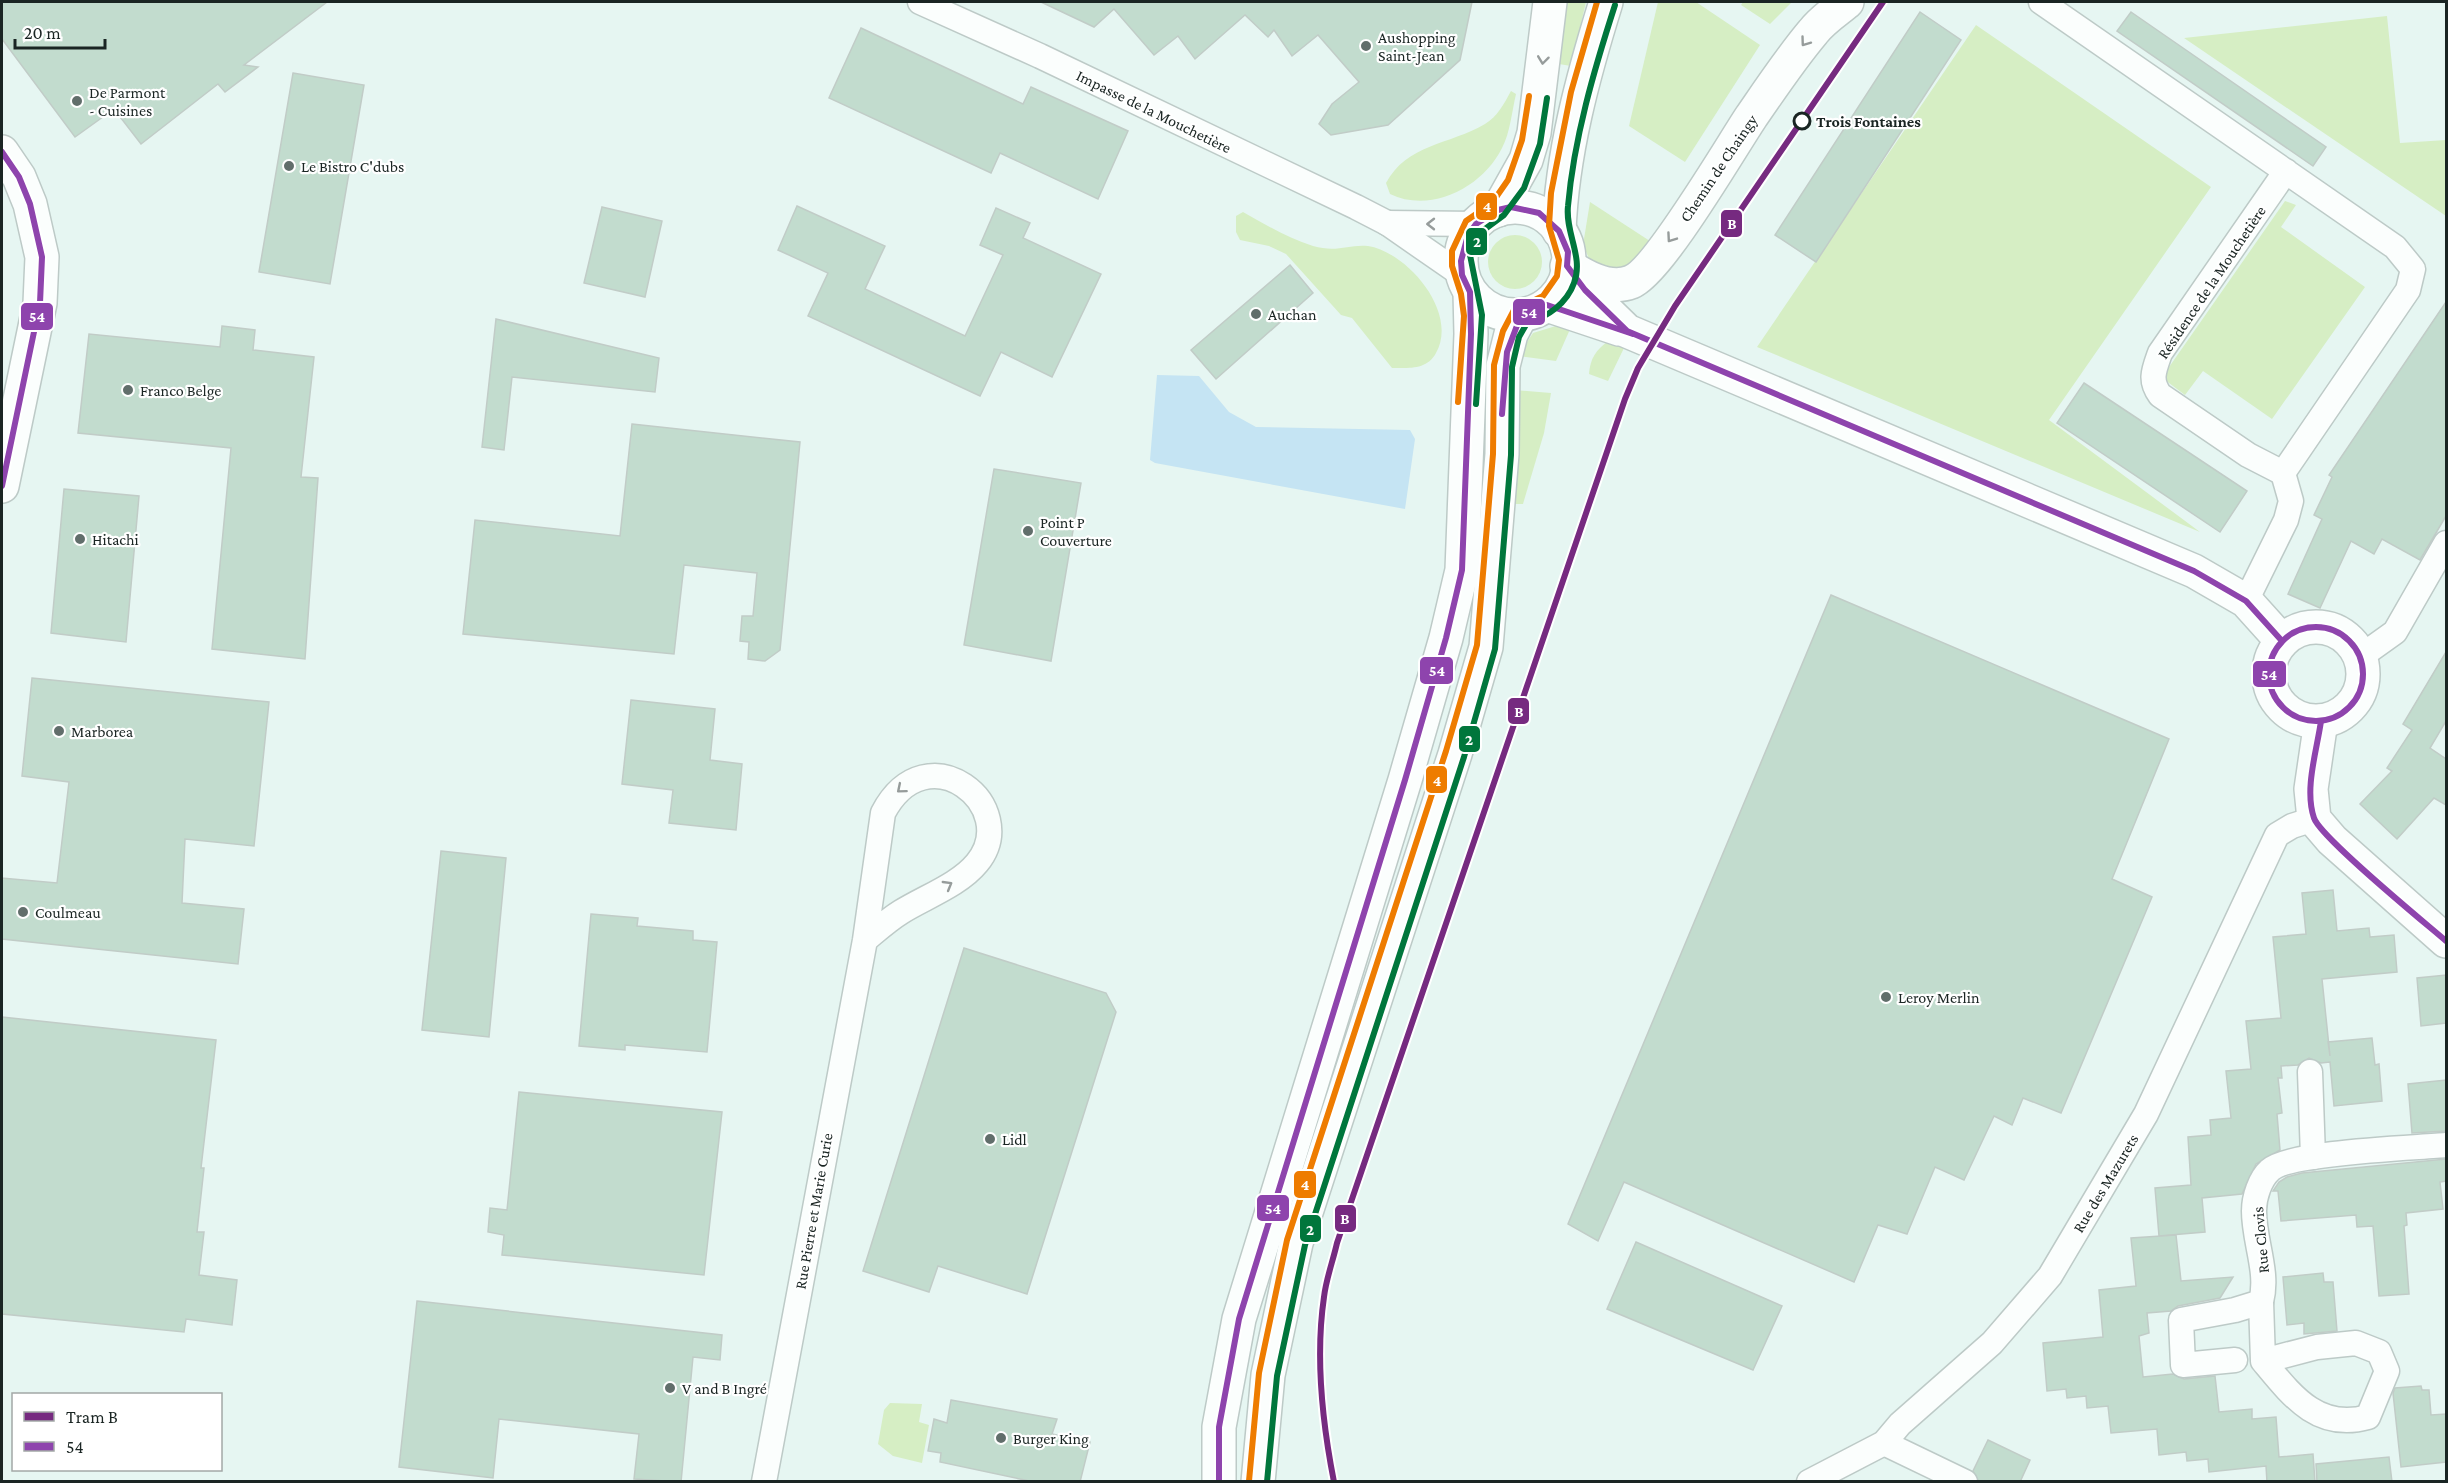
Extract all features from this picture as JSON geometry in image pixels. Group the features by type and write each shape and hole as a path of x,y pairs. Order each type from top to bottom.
{"main road":[{"path":"1218,1482 1219,1427 1239,1319 1405,780 1446,638 1462,570 1471,334 1461,253 1468,235 1487,217 1526,160 1534,133 1550,2"},
{"path":"1559,231 1561,190 1575,114 1606,2"},
{"name":"Chemin de Chaingy","path":"1567,266 1588,278 1604,283 1618,285 1634,282 1656,260 1752,117 1814,30 1847,2"},
{"path":"2,152 19,177 38,233 42,256 40,303 2,486"},
{"path":"1258,1482 1268,1375 1296,1243 1455,754 1486,647 1502,454 1503,366 1511,334 1534,310 1558,293 1566,279 1568,252 1559,231 1550,220 1532,210 1511,207 1487,217"},
{"path":"1567,266 1585,290 1627,331"},
{"path":"1466,284 1492,310 1534,310 1627,331 2194,571 2246,601 2282,641"},
{"path":"2309,627 2325,628 2340,633 2351,643 2360,657 2363,671 2362,685 2356,698 2347,709 2321,721 2293,716 2282,707 2269,681 2269,667 2282,641 2294,632 2309,627"},
{"path":"2321,721 2311,789 2314,819 2332,840 2446,941"}],"street":[{"name":"Impasse de la Mouchetière","path":"920,2 1040,56 1387,223 1466,284"},
{"path":"2041,2 2395,247 2413,269 2408,291 2283,472 2290,501 2286,520 2246,601"},
{"name":"Résidence de la Mouchetière","path":"2283,472 2248,455 2160,395 2155,388 2152,376 2160,353 2286,171"},
{"name":"Impasse de la Mouchetière","path":"1387,223 1487,217"},
{"path":"2360,657 2395,632 2446,543"},
{"name":"Rue Pierre et Marie Curie","path":"764,1482 865,940 883,813 891,797 904,785 920,777 937,776 955,779 970,788 980,801 987,816 989,832 986,848 978,862 963,876 897,914 865,940"},
{"name":"Rue des Mazurets","path":"1809,1482 1884,1443 1900,1424 1992,1343 2050,1276 2146,1114 2277,835 2292,826 2314,819"},
{"path":"2310,1072 2313,1157"},
{"name":"Rue Clovis","path":"2263,1361 2263,1295 2254,1211 2258,1188 2270,1169 2283,1163 2313,1157 2446,1145"},
{"path":"2235,1360 2183,1365 2181,1320 2235,1310 2263,1295"},
{"path":"2356,1343 2379,1352 2387,1371 2368,1417 2350,1422 2310,1412 2263,1361 2317,1347 2356,1343"},
{"path":"1884,1443 1965,1482"}],"green space":[{"path":"1566,2 1586,2 1571,66 1559,64"},
{"path":"1658,2 1696,2 1760,45 1685,162 1629,126"},
{"path":"1743,2 1792,2 1770,24 1741,5"},
{"path":"2387,16 2400,143 2446,140 2446,216 2184,38"},
{"path":"1976,25 2211,187 2049,420 2200,532 1757,347"},
{"path":"1511,91 1516,94 1507,136 1493,162 1482,174 1469,185 1438,199 1422,201 1390,194 1386,183 1405,160 1485,124 1497,114"},
{"path":"2285,201 2296,205 2281,227 2365,287 2272,419 2203,371 2185,395 2165,380 2167,370"},
{"path":"1590,202 1656,245 1625,277 1591,263 1583,245"},
{"path":"1243,212 1286,235 1313,246 1336,249 1368,246 1398,259 1425,286 1435,303 1441,320 1441,337 1432,359 1417,367 1392,368 1352,318 1341,315 1286,254 1269,246 1240,240 1236,232 1236,216"},
{"path":"1515,235 1525,237 1534,243 1540,252 1542,262 1540,272 1534,281 1525,287 1515,289 1505,287 1496,281 1490,272 1488,262 1490,252 1496,243 1505,237"},
{"path":"1559,325 1571,327 1556,361 1518,356 1533,333"},
{"path":"1609,341 1624,348 1608,381 1589,374 1594,355"},
{"path":"1515,390 1551,393 1544,433 1523,504 1512,504"},
{"path":"890,1403 922,1404 919,1422 929,1425 922,1463 893,1456 878,1444 884,1410"}],"water":[{"path":"1157,375 1199,376 1229,412 1256,427 1410,430 1415,439 1405,509 1155,463 1150,460"}],"building":[{"path":"2,2 327,2 244,65 258,67 225,92 218,84 141,144 114,109 75,137 2,39"},
{"name":"Aushopping Saint-Jean","path":"1041,2 1472,2 1460,60 1388,125 1331,135 1319,124 1332,104 1359,82 1318,35 1292,56 1274,30 1268,37 1245,15 1195,59 1178,36 1154,55 1114,9 1094,27"},
{"path":"1920,12 1961,40 1816,262 1775,235"},
{"path":"2131,12 2326,147 2313,166 2117,31"},
{"path":"861,28 1023,104 1031,87 1128,131 1098,199 1000,153 991,173 829,98"},
{"path":"293,73 364,85 330,284 259,272"},
{"path":"797,206 885,246 865,289 965,336 1003,255 980,245 996,208 1030,223 1023,238 1101,274 1052,377 1001,352 980,396 808,316 828,273 778,250"},
{"path":"602,207 662,221 645,297 584,283"},
{"path":"1290,265 1313,293 1216,379 1191,350"},
{"path":"2446,302 2446,516 2420,560 2382,539 2374,554 2351,541 2320,608 2288,594 2322,519 2314,515 2332,477 2329,475"},
{"path":"496,319 659,358 655,392 512,377 504,450 482,447"},
{"path":"222,326 255,330 253,350 314,357 301,477 318,478 305,659 212,649 231,448 78,433 89,334 220,347"},
{"path":"2084,383 2247,491 2220,532 2057,423"},
{"path":"632,424 800,442 780,650 765,661 748,659 749,642 740,641 742,616 753,616 757,573 684,565 674,654 463,634 475,520 620,536"},
{"name":"Point P Couverture","path":"994,469 1081,483 1051,661 964,645"},
{"path":"64,489 139,496 126,642 51,633"},
{"name":"Leroy Merlin","path":"1831,595 2169,739 2112,879 2152,897 2061,1113 2023,1098 2012,1125 1994,1116 1964,1180 1935,1167 1907,1234 1878,1225 1854,1282 1624,1182 1598,1241 1568,1224"},
{"path":"2446,652 2446,721 2430,748 2446,759 2446,805 2434,798 2397,839 2360,804 2392,771 2387,768 2412,730 2403,724"},
{"path":"32,678 269,702 254,846 185,839 182,903 244,909 238,964 2,939 2,878 57,883 69,782 22,776"},
{"path":"631,700 715,709 710,760 742,764 736,830 669,823 673,790 622,784"},
{"path":"441,851 506,858 489,1037 422,1030"},
{"path":"2333,890 2337,931 2369,928 2370,937 2394,935 2397,972 2322,979 2329,1042 2372,1038 2375,1065 2379,1064 2382,1101 2334,1106 2330,1062 2321,1063 2309,1058 2298,1065 2281,1066 2282,1078 2278,1078 2282,1113 2277,1114 2280,1150 2256,1164 2242,1194 2202,1198 2205,1232 2159,1236 2155,1188 2191,1185 2188,1137 2211,1135 2210,1120 2231,1118 2226,1071 2251,1069 2246,1021 2281,1018 2273,937 2306,934 2302,893"},
{"path":"591,914 638,918 637,926 693,931 693,940 717,942 707,1052 625,1045 625,1050 579,1046"},
{"name":"Lidl","path":"964,948 1106,993 1116,1012 1027,1294 938,1266 929,1292 863,1271"},
{"path":"2446,975 2446,1023 2421,1026 2417,978"},
{"path":"2,1017 216,1040 201,1168 204,1168 197,1232 204,1232 199,1275 237,1280 232,1325 186,1319 184,1332 2,1314"},
{"path":"2446,1080 2446,1131 2412,1133 2408,1084"},
{"path":"519,1092 722,1112 704,1275 502,1255 504,1235 488,1232 490,1208 507,1210"},
{"path":"2446,1159 2446,1181 2440,1182 2443,1209 2406,1213 2407,1225 2404,1226 2409,1294 2379,1296 2373,1226 2357,1227 2356,1215 2281,1221 2278,1191 2273,1191 2279,1182 2287,1177 2302,1173"},
{"path":"2176,1235 2181,1281 2233,1277 2220,1298 2178,1306 2171,1311 2147,1313 2149,1333 2139,1336 2143,1377 2173,1374 2184,1379 2215,1376 2219,1412 2252,1409 2252,1419 2276,1417 2279,1457 2313,1454 2315,1482 2267,1482 2266,1466 2209,1472 2208,1459 2187,1461 2186,1452 2159,1455 2157,1429 2111,1433 2108,1406 2087,1408 2086,1396 2067,1398 2066,1389 2047,1391 2043,1343 2103,1337 2099,1290 2136,1286 2131,1238"},
{"path":"1636,1242 1782,1306 1753,1370 1607,1309"},
{"path":"2323,1273 2324,1282 2333,1282 2337,1331 2304,1334 2304,1323 2287,1325 2283,1277"},
{"path":"417,1301 722,1335 720,1360 693,1357 681,1482 634,1479 639,1434 499,1419 493,1478 399,1467"},
{"path":"2421,1386 2422,1390 2429,1390 2431,1415 2446,1414 2446,1462 2401,1467 2393,1393 2395,1388"},
{"name":"Burger King","path":"951,1400 1057,1419 1052,1434 1090,1442 1080,1482 1034,1482 940,1462 941,1453 928,1451 934,1419 947,1423"},
{"path":"1988,1440 2030,1460 2020,1482 1979,1482 1973,1471"},
{"path":"2389,1457 2392,1482 2317,1482 2316,1464"}],"tram line":[{"name":"B","path":"1334,1482 1323,1413 1320,1343 1325,1290 1337,1243 1625,399 1638,368 1675,306 1883,2"}],"transit line":[{"name":"4","path":"1249,1481 1259,1373 1287,1240 1446,751 1477,645 1493,454 1494,365 1503,331 1514,310 1543,296 1557,276 1559,260 1549,226 1551,193 1571,92 1597,2"},
{"name":"2","path":"1267,1482 1277,1376 1305,1245 1464,757 1495,649 1511,455 1512,367 1519,337 1527,323 1542,317 1562,303 1574,283 1577,264 1568,216 1571,181 1586,104 1615,5"},
{"name":"4","path":"1458,402 1464,316 1461,294 1452,266 1452,251 1466,221 1492,203 1508,180 1522,140 1529,96"},
{"name":"2","path":"1476,404 1482,315 1470,255 1481,232 1504,215 1524,188 1540,144 1547,98"},
{"name":"54","path":"2,152 19,177 30,204 42,257 40,303 2,486"},
{"name":"54","path":"1219,1482 1219,1427 1239,1319 1405,780 1446,638 1462,570 1471,334 1470,292 1462,275 1461,261 1468,235 1476,224 1498,210 1511,207 1539,213 1559,231 1568,252 1567,266 1585,290 1627,331 2194,571 2246,601 2282,641"},
{"name":"54","path":"1502,414 1507,352 1521,315 1547,305 1633,334"},
{"name":"54","path":"2316,627 2334,631 2349,641 2359,656 2363,674 2359,692 2349,707 2334,717 2316,721 2298,717 2283,707 2273,692 2269,674 2273,656 2283,641 2298,631 2316,627"},
{"name":"54","path":"2321,721 2310,795 2314,818 2334,843 2446,941"}],"place":[{"name":"Aushopping Saint-Jean","path":"1366,46"},
{"name":"De Parmont - Cuisines","path":"77,101"},
{"name":"Trois Fontaines","path":"1802,121"},
{"name":"Le Bistro C'dubs","path":"289,166"},
{"name":"Auchan","path":"1256,314"},
{"name":"Franco Belge","path":"128,390"},
{"name":"Point P Couverture","path":"1028,531"},
{"name":"Hitachi","path":"80,539"},
{"name":"Marborea","path":"59,731"},
{"name":"Coulmeau","path":"23,912"},
{"name":"Leroy Merlin","path":"1886,997"},
{"name":"Lidl","path":"990,1139"},
{"name":"V and B Ingré","path":"670,1388"},
{"name":"Burger King","path":"1001,1438"}]}
